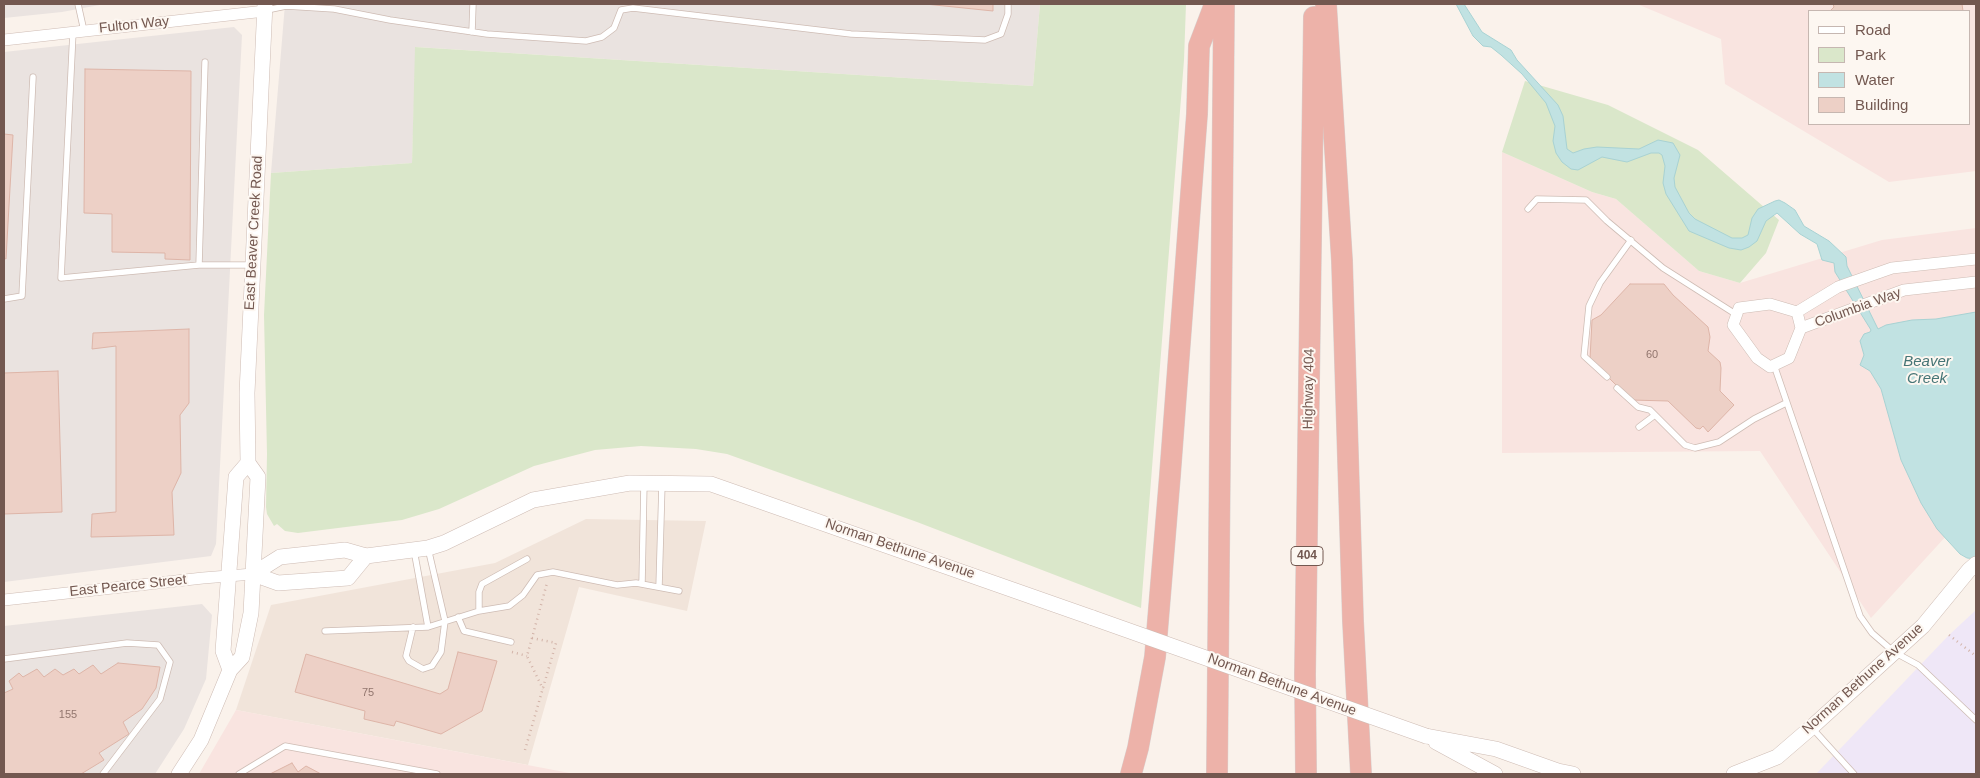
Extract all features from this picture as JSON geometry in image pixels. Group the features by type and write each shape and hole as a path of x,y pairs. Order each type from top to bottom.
{"highway":[{"path":"1131,774 1138,748 1155,657 1197,114 1200,46 1215,4"},
{"path":"1216,774 1224,4"},
{"name":"Highway 404","path":"1306,774 1305,674 1314,4"},
{"path":"1326,4 1342,261 1353,621 1361,774"},
{"path":"1352,774 1353,621"}],"street":[{"name":"Fulton Way","path":"4,40 265,7"},
{"name":"East Beaver Creek Road","path":"179,774 200,740 230,670 242,656 251,613 258,477 248,463 247,393 265,7"},
{"name":"Columbia Way","path":"1736,315 1739,308 1770,304 1796,312 1838,287 1892,268 1976,259"},
{"name":"Columbia Way","path":"1801,328 1904,290 1976,282"},
{"name":"Columbia Way","path":"1774,365 1789,358 1801,328 1796,312"},
{"path":"1736,315 1734,325 1757,358 1770,367 1774,365"},
{"path":"230,670 223,651 236,477 248,463"},
{"name":"Norman Bethune Avenue","path":"253,574 280,557 345,550 366,556 421,549 444,543 533,500 630,483 711,484 1426,736 1496,749 1570,774"},
{"path":"253,574 278,583 348,578 366,556"},
{"name":"Norman Bethune Avenue","path":"1734,774 1777,756 1811,727 1923,626 1976,564"},
{"name":"East Pearce Street","path":"4,600 253,574"},
{"name":"Norman Bethune Avenue","path":"1426,736 1495,774"}],"lane":[{"path":"78,4 78,32 61,278 199,265 253,265"},
{"path":"472,32 474,4"},
{"path":"265,7 327,6 472,32 586,41 602,37 614,28 622,7 851,34 985,40 1001,34 1008,14 1008,4"},
{"path":"199,265 205,62"},
{"path":"4,299 22,296 33,77"},
{"path":"1528,209 1537,199 1586,200 1607,221 1663,268 1736,315"},
{"path":"1607,377 1584,356 1588,306 1600,282 1631,240"},
{"path":"1774,365 1860,616 1872,632 1894,652 1918,666 1976,720"},
{"path":"1617,388 1638,407 1650,410 1685,445 1695,448 1718,442 1746,424 1786,403"},
{"path":"1639,427 1655,415"},
{"path":"642,584 644,483"},
{"path":"659,587 662,484"},
{"path":"412,627 406,656 409,661 423,669 432,666 441,652 445,621 421,549"},
{"path":"421,549 428,627"},
{"path":"479,611 479,592 482,584 527,560"},
{"path":"325,631 428,627 479,611 509,606 523,595 537,575 553,572 618,585 642,584 679,590"},
{"path":"458,617 464,631 511,642"},
{"path":"4,659 127,643 158,645 170,662 160,699 103,774"},
{"path":"1811,727 1854,774"},
{"path":"239,774 285,746 437,774"}],"path":[{"path":"543,689 527,656 547,586 546,574"},
{"path":"1949,635 1976,656"},
{"path":"525,750 556,643 532,638"}],"shaded area":[{"path":"4,4 105,4 62,12 4,18"},
{"path":"285,4 1040,4 1033,86 416,47 412,163 271,173"},
{"path":"1637,4 1976,4 1976,171 1889,182 1725,84 1721,39"},
{"path":"234,27 242,35 216,544 211,556 4,582 4,52"},
{"path":"1502,152 1592,192 1616,199 1699,271 1740,283 1882,240 1976,228 1976,507 1970,510 1871,618 1760,451 1502,453"},
{"path":"586,519 706,521 687,611 579,587 528,765 236,710 271,605 495,563"},
{"path":"202,604 212,615 206,679 184,729 155,774 4,774 4,626"},
{"path":"1976,610 1976,774 1816,774 1949,635"},
{"path":"236,710 575,774 199,774"}],"green space":[{"path":"1040,4 1186,4 1184,60 1141,608 917,522 727,454 696,449 641,446 595,450 534,466 439,509 402,520 298,533 285,531 277,524 274,526 267,514 266,507 267,454 264,315 271,173 412,163 415,47 1033,86"},
{"path":"1525,81 1608,105 1698,150 1779,220 1766,253 1740,283 1699,271 1616,199 1592,192 1502,152"}],"water":[{"name":"Beaver Creek","path":"1456,4 1464,4 1482,32 1511,50 1517,60 1558,105 1563,116 1567,149 1573,153 1597,147 1639,149 1658,140 1673,143 1680,155 1674,178 1675,187 1689,213 1695,219 1732,238 1742,238 1748,235 1752,218 1758,209 1779,200 1785,203 1795,210 1804,226 1829,241 1846,257 1847,266 1878,329 1886,325 1912,320 1936,319 1976,312 1976,559 1967,558 1960,554 1937,529 1921,503 1901,460 1881,389 1870,371 1860,365 1864,355 1860,341 1864,334 1871,330 1835,272 1834,263 1822,260 1817,244 1800,234 1777,213 1766,221 1757,241 1741,250 1729,248 1689,231 1666,194 1663,183 1665,166 1662,155 1659,153 1651,153 1627,162 1602,157 1578,170 1571,169 1562,162 1556,153 1553,141 1555,126 1546,103 1522,74 1491,47 1483,46 1473,36"}],"building":[{"path":"925,4 993,4 993,11"},
{"path":"1833,4 1962,4 1963,10 1831,10 1834,7"},
{"path":"85,69 191,71 190,260 165,259 165,253 112,252 112,214 84,213"},
{"path":"4,134 13,135 6,259 4,258"},
{"path":"1630,284 1664,284 1673,295 1708,327 1710,337 1708,351 1720,362 1720,391 1734,405 1708,432 1703,426 1700,429 1696,428 1668,401 1631,400 1590,359 1592,320 1601,315"},
{"path":"189,329 189,403 180,415 181,473 172,492 174,535 91,537 92,514 116,512 116,346 92,349 93,333"},
{"path":"58,371 62,512 4,514 4,373"},
{"path":"458,652 497,661 482,711 441,734 396,721 394,726 364,719 365,711 295,692 306,654 440,694 448,689"},
{"path":"118,663 160,667 156,688 142,709 123,722 129,734 99,753 104,760 81,774 4,774 4,693 13,689 9,681 19,673 23,677 37,669 44,677 55,669 63,675 74,669 79,674 93,665 101,674"},
{"path":"292,763 298,772 306,766 321,774 270,774"}]}
